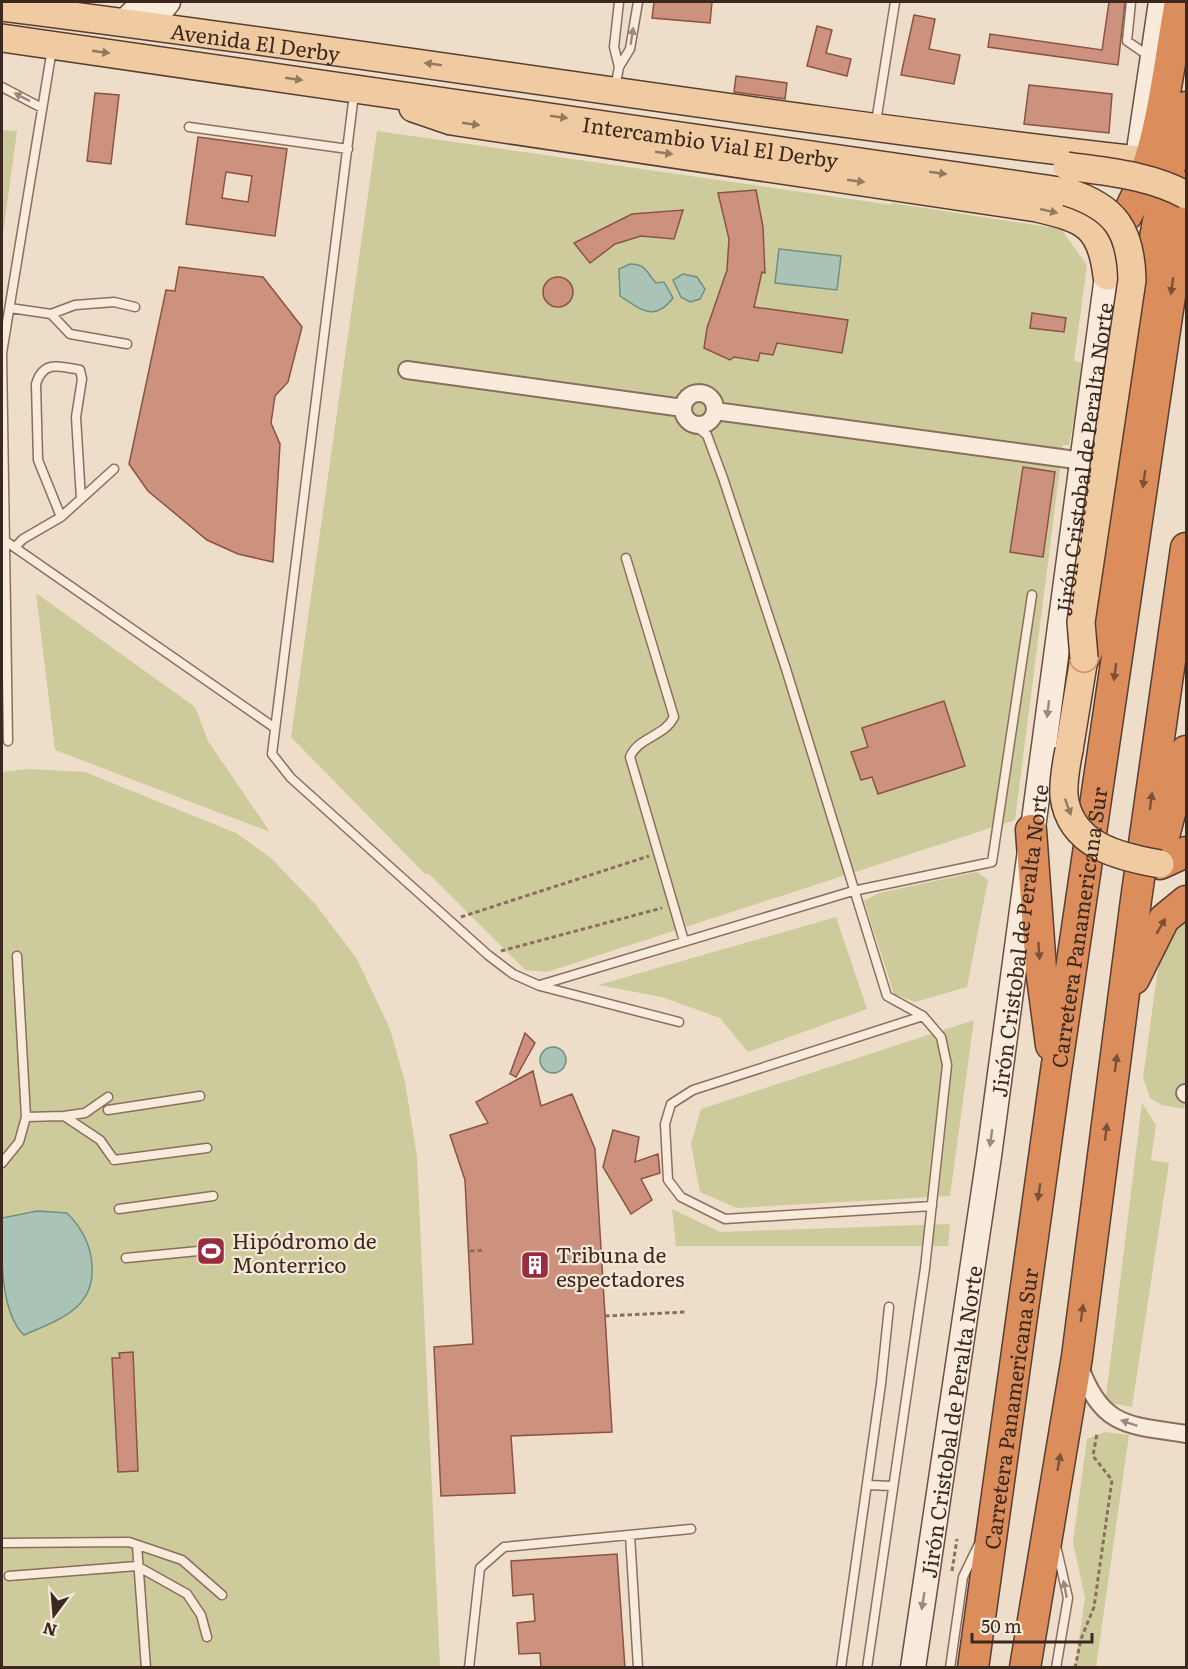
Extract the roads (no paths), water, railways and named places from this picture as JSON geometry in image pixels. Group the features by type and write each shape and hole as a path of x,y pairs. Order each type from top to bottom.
{"highway":[{"path":"1128,215 1142,187 1151,157 1180,2"},
{"path":"1084,658 1093,638 1157,226 1180,121 1186,107"},
{"name":"Carretera Panamericana Sur","path":"973,1668 1056,1071 1186,187"},
{"path":"1025,1668 1077,1357 1136,900 1186,548"},
{"path":"1136,900 1155,870 1186,751"},
{"path":"1031,830 1041,969 1056,1071"},
{"path":"1125,993 1146,958 1164,919 1186,901"}],"main road":[{"name":"Avenida El Derby","path":"2,7 123,23 147,13 512,75"},
{"name":"Avenida El Derby","path":"2,38 355,87"},
{"path":"512,75 617,79 875,129 1138,160"},
{"path":"512,75 588,101 1067,179 1127,175 1163,184 1186,195"},
{"path":"355,87 451,121 1013,205 1072,216 1081,220 1096,234 1102,248 1107,276"},
{"name":"Intercambio Vial El Derby","path":"355,87 1067,179"},
{"path":"1067,179 1113,217 1125,236 1131,258 1132,280 1081,622 1084,658 1064,778 1068,810 1086,837 1101,848 1119,856 1178,862"}],"street":[{"path":"147,13 168,2"},
{"name":"Jirón Cristobal de Peralta Norte","path":"913,1668 989,1156 1107,276 1128,215 1161,2"},
{"path":"407,370 683,408"},
{"path":"700,393 710,396 715,411 707,423 693,424 686,417 683,408 687,399 700,393"},
{"path":"715,411 1083,461"},
{"path":"1077,1357 1093,1398 1110,1415 1134,1426 1186,1434"}],"lane":[{"path":"617,79 614,48 619,2"},
{"path":"617,79 630,49 638,2"},
{"path":"875,129 895,2"},
{"path":"1131,2 1127,41 1153,59"},
{"path":"8,741 2,353 52,46"},
{"path":"2,87 42,108"},
{"path":"355,87 272,754 291,778 488,955 513,974 540,986 679,1022"},
{"path":"189,127 348,149"},
{"path":"10,308 51,314 75,305 114,302 135,307"},
{"path":"51,314 70,334 127,344"},
{"path":"62,517 38,460 36,384 40,373 46,367 57,365 80,370 82,379 76,417 81,499"},
{"path":"693,424 707,435 723,478 786,669 887,996 923,1016 941,1037 947,1065 932,1206 867,1668"},
{"path":"15,547 23,539 62,517 114,469"},
{"path":"4,540 275,728"},
{"path":"626,558 674,717 668,728 634,747 630,757 656,853 684,941"},
{"path":"540,986 853,891 993,862 1032,595"},
{"path":"2,1163 19,1142 26,1117 17,956"},
{"path":"923,1016 693,1090 671,1104 665,1124 668,1180 681,1197 725,1219 932,1206"},
{"path":"108,1110 200,1096"},
{"path":"26,1117 85,1113 108,1097"},
{"path":"64,1116 100,1140 113,1158 207,1148"},
{"path":"119,1209 213,1196"},
{"path":"126,1258 219,1249"},
{"path":"841,1668 889,1307"},
{"path":"867,1485 893,1486"},
{"path":"950,1668 963,1577 994,1510"},
{"path":"1049,1520 1068,1598 1056,1668"},
{"path":"469,1668 480,1568 504,1547 691,1529"},
{"path":"630,1535 638,1668"},
{"path":"2,1543 64,1541 137,1545 182,1560 222,1595"},
{"path":"137,1545 146,1668"},
{"path":"9,1576 137,1566 187,1594 201,1616 207,1637"}],"place":[{"name":"Hipódromo de Monterrico","path":"211,1251"},
{"name":"Tribuna de espectadores","path":"535,1265"}]}
